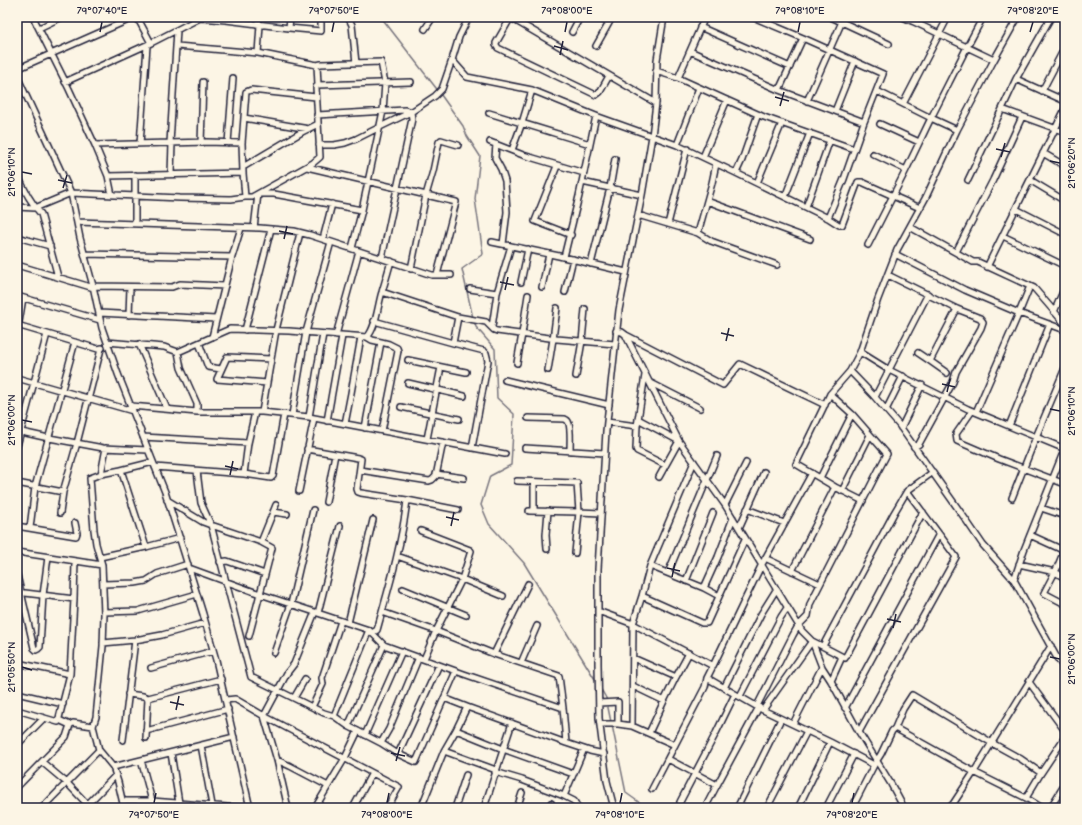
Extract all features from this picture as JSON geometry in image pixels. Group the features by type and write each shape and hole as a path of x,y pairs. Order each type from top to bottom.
{"street":[{"path":"33,17 95,145 108,176 112,195"},
{"path":"38,28 62,17"},
{"path":"17,69 136,17 149,44 140,144"},
{"path":"258,53 259,17"},
{"path":"289,28 290,17"},
{"path":"65,82 149,44 199,18 226,19 259,25 321,31 321,17"},
{"path":"348,17 352,25 356,63"},
{"path":"425,29 433,17"},
{"path":"319,145 334,146 356,139 410,112 435,96 442,89 459,37 469,17"},
{"path":"572,32 580,17"},
{"path":"599,17 609,23"},
{"path":"596,46 612,17"},
{"path":"614,808 607,780 600,724 601,703 598,679 598,569 601,513 607,422 618,310 642,195 652,136 656,103 657,60 664,17"},
{"path":"678,78 705,17"},
{"path":"753,17 884,74 864,122 844,179 828,218"},
{"path":"831,17 843,19 889,44"},
{"path":"903,17 913,19 994,60"},
{"path":"904,104 948,17"},
{"path":"868,245 967,47 984,17"},
{"path":"863,502 796,464 830,394 850,372 860,352 895,254 926,197 957,130 1018,17"},
{"path":"968,180 1016,79 1051,17"},
{"path":"609,76 600,92 596,95 498,48 496,43 511,18 656,103"},
{"path":"807,100 843,19"},
{"path":"700,26 790,67"},
{"path":"171,174 171,143 177,30"},
{"path":"779,90 803,38"},
{"path":"177,46 258,53 317,65 381,62 385,82 383,111 362,210 352,248"},
{"path":"1042,91 1065,47"},
{"path":"690,51 779,90 864,122"},
{"path":"452,60 467,77 532,90 596,116 677,145 806,207 839,225 842,225 858,182 862,182 920,208"},
{"path":"835,111 855,61"},
{"path":"17,207 35,208 71,193 231,199 252,197 314,164 320,157 316,97 316,87 318,85 317,65"},
{"path":"656,71 678,78 758,114 854,149"},
{"path":"17,76 71,193 102,328 167,500 206,623 226,700 250,808"},
{"path":"228,143 233,78"},
{"path":"1016,79 1065,101"},
{"path":"201,143 204,82"},
{"path":"318,85 411,82"},
{"path":"677,145 699,88"},
{"path":"245,197 242,143 246,92 251,90 316,97"},
{"path":"512,150 532,90"},
{"path":"877,92 957,130"},
{"path":"703,157 727,100"},
{"path":"1002,109 1065,132"},
{"path":"987,267 1065,109"},
{"path":"317,115 405,110 410,112"},
{"path":"382,258 412,119 410,112"},
{"path":"490,113 590,144"},
{"path":"736,173 758,114"},
{"path":"564,257 596,116"},
{"path":"956,252 993,180 1022,116"},
{"path":"244,118 309,129"},
{"path":"757,183 782,123"},
{"path":"243,167 318,124"},
{"path":"880,124 919,142"},
{"path":"785,197 810,133"},
{"path":"411,269 426,195 439,142 441,140 458,145"},
{"path":"806,207 830,140"},
{"path":"490,142 557,166 584,173"},
{"path":"95,145 242,143"},
{"path":"496,144 495,158 505,181 506,212 503,244"},
{"path":"668,224 686,150"},
{"path":"1043,153 1065,166"},
{"path":"873,154 906,170"},
{"path":"591,264 616,159"},
{"path":"698,233 716,164"},
{"path":"557,166 535,221 570,235"},
{"path":"307,167 456,202 437,275"},
{"path":"17,173 25,191 35,208 41,214 58,277"},
{"path":"108,176 243,173"},
{"path":"135,175 135,224"},
{"path":"1030,180 1065,201"},
{"path":"582,182 642,195"},
{"path":"258,194 274,194 362,210"},
{"path":"254,228 258,194"},
{"path":"707,201 810,239"},
{"path":"322,239 332,204"},
{"path":"1016,209 1065,234"},
{"path":"638,215 698,233 711,241 777,265"},
{"path":"77,222 254,228 300,233 352,248 432,275 451,275"},
{"path":"910,227 974,262 978,262 1034,288 1065,324"},
{"path":"212,337 232,257 241,228"},
{"path":"245,330 271,229"},
{"path":"262,412 276,330 300,233"},
{"path":"17,236 50,246"},
{"path":"1002,236 1065,266"},
{"path":"292,415 306,332 331,242"},
{"path":"492,242 626,272"},
{"path":"492,327 497,293 511,246"},
{"path":"521,282 528,249"},
{"path":"327,421 339,335 359,251"},
{"path":"84,254 232,257"},
{"path":"542,286 549,254"},
{"path":"895,254 965,290 1019,313 1065,330"},
{"path":"565,292 573,259"},
{"path":"367,337 370,334 391,261"},
{"path":"17,265 93,287 172,287 180,284 225,286"},
{"path":"888,274 957,309 980,318 983,322 956,372 953,382 919,444 914,447"},
{"path":"1030,286 974,412 956,434 957,441 1023,469 1065,484"},
{"path":"129,315 130,287"},
{"path":"1054,312 1065,287"},
{"path":"470,289 497,293"},
{"path":"382,292 458,317 486,322 497,331 553,339 615,344"},
{"path":"875,397 928,294"},
{"path":"517,363 528,295"},
{"path":"17,296 100,320"},
{"path":"17,334 23,298"},
{"path":"548,370 556,308"},
{"path":"576,376 582,341 585,309"},
{"path":"930,361 957,309"},
{"path":"99,313 216,319"},
{"path":"453,343 458,317"},
{"path":"374,321 484,351 488,361 472,448"},
{"path":"1009,426 1050,324"},
{"path":"18,326 101,349"},
{"path":"60,513 63,492 101,349 108,344 139,344 164,347 178,352 230,329 276,330 367,337 372,340 389,344 397,348 398,351 382,431"},
{"path":"616,331 622,332 723,385 740,364 825,405"},
{"path":"17,446 19,431 35,383 47,334"},
{"path":"298,491 307,449 323,334"},
{"path":"626,335 679,441 725,505 798,626 812,641 842,657"},
{"path":"345,424 361,337"},
{"path":"30,528 35,487 75,342"},
{"path":"365,428 380,342"},
{"path":"199,343 208,367 221,369"},
{"path":"139,344 167,409"},
{"path":"178,352 181,368 197,404 197,412"},
{"path":"860,352 889,370 974,412 1065,449 1030,535 1014,580"},
{"path":"918,353 947,373"},
{"path":"267,383 217,379 227,357 271,359"},
{"path":"408,360 466,372"},
{"path":"427,439 441,366"},
{"path":"1012,498 1065,368"},
{"path":"850,372 875,397 901,428 983,545 1014,580 1065,669"},
{"path":"645,375 637,426 636,449 637,451 665,465"},
{"path":"886,410 903,376"},
{"path":"17,378 88,398 132,408 197,412 262,412 284,414 505,454"},
{"path":"505,380 609,404"},
{"path":"649,382 700,408"},
{"path":"408,383 464,396"},
{"path":"901,428 922,386"},
{"path":"705,808 760,708 792,635 798,626 808,616 810,604 887,454 852,414 830,394"},
{"path":"401,407 459,419"},
{"path":"244,474 254,412"},
{"path":"124,808 113,767 99,750 93,726 96,717 103,643 104,612 102,565 94,530 90,478 101,474 154,465 270,478 272,476 284,414"},
{"path":"820,478 852,414"},
{"path":"528,418 567,420 569,422 570,451"},
{"path":"638,419 679,441"},
{"path":"607,422 637,426"},
{"path":"19,431 106,448 148,450"},
{"path":"842,491 870,435"},
{"path":"144,438 248,443"},
{"path":"659,477 679,441"},
{"path":"360,470 430,481 436,474 443,442"},
{"path":"101,474 106,448"},
{"path":"525,448 605,453"},
{"path":"307,449 360,458 358,492 458,510"},
{"path":"326,502 335,454"},
{"path":"668,573 717,456"},
{"path":"632,726 633,624 650,566 694,462"},
{"path":"725,505 746,463"},
{"path":"121,470 146,547"},
{"path":"197,470 201,503 211,526 251,677 324,713 334,716 348,726 381,743 398,754 416,762 456,671"},
{"path":"739,528 764,472"},
{"path":"822,646 907,491 933,472"},
{"path":"652,789 705,687 707,678 765,558 812,473"},
{"path":"436,474 464,478"},
{"path":"517,481 577,483 579,512 575,553"},
{"path":"534,482 532,511 601,513"},
{"path":"17,483 63,492"},
{"path":"792,571 835,487"},
{"path":"859,732 956,557 907,491"},
{"path":"167,500 211,526 261,542 272,548 248,636"},
{"path":"370,632 377,630 404,526 407,500"},
{"path":"261,542 276,505"},
{"path":"1041,508 1065,516"},
{"path":"747,509 784,523"},
{"path":"274,653 291,604 313,510"},
{"path":"547,549 546,535 548,511"},
{"path":"273,512 287,514"},
{"path":"831,681 842,657 845,658 923,512"},
{"path":"686,581 713,513"},
{"path":"704,588 718,558 733,518"},
{"path":"348,623 373,520"},
{"path":"17,526 76,536 77,533 75,523"},
{"path":"288,808 277,760 264,716 287,673 294,664 316,613 340,526"},
{"path":"381,743 462,579 471,553 471,550 421,531"},
{"path":"845,708 939,534"},
{"path":"1030,535 1065,551 1044,593 1065,604"},
{"path":"100,556 146,547 180,538"},
{"path":"642,596 702,623 707,623 745,539"},
{"path":"17,552 102,565"},
{"path":"397,556 462,579 503,596"},
{"path":"17,575 19,593 34,648 36,650 40,647 43,595 48,557"},
{"path":"765,558 820,584"},
{"path":"59,720 70,674 75,561"},
{"path":"220,562 227,561 265,574"},
{"path":"1019,564 1055,572 1065,578"},
{"path":"103,584 135,583 146,581 157,574 188,566 260,594 348,623 370,632 384,645 563,708"},
{"path":"650,566 704,588 719,596"},
{"path":"494,654 528,584"},
{"path":"403,589 466,615"},
{"path":"724,688 761,614 776,590"},
{"path":"19,593 74,599"},
{"path":"104,612 138,611 197,594"},
{"path":"680,802 716,733 781,617 788,608"},
{"path":"598,611 633,624 713,666"},
{"path":"382,612 494,654 559,676 566,743"},
{"path":"312,707 323,684 322,678 341,621"},
{"path":"103,643 135,640 162,635 206,623"},
{"path":"520,663 538,626"},
{"path":"334,716 370,632"},
{"path":"123,740 135,640"},
{"path":"812,641 822,666 875,763 891,784 904,808"},
{"path":"760,708 812,641"},
{"path":"348,726 384,645"},
{"path":"948,808 953,804 974,772 1051,646"},
{"path":"151,668 213,650"},
{"path":"365,735 402,651"},
{"path":"649,733 689,653"},
{"path":"633,658 676,677"},
{"path":"17,663 70,674"},
{"path":"398,754 438,665"},
{"path":"793,724 822,666"},
{"path":"707,678 781,719 875,763"},
{"path":"128,694 148,698 221,679"},
{"path":"294,698 305,679"},
{"path":"1029,682 1065,731"},
{"path":"633,686 664,702"},
{"path":"17,693 63,704"},
{"path":"852,808 892,731 895,728 903,709 912,695 1041,773"},
{"path":"146,738 148,698"},
{"path":"444,698 566,743 604,754"},
{"path":"226,700 235,699 264,716 399,787 387,808"},
{"path":"601,703 618,702 616,724"},
{"path":"420,808 444,751 467,707"},
{"path":"146,730 228,709"},
{"path":"17,710 58,722 59,720 70,725"},
{"path":"17,745 44,718"},
{"path":"736,808 781,719"},
{"path":"17,787 66,737 70,725 73,722 93,726"},
{"path":"484,808 512,723"},
{"path":"600,724 632,726 675,745"},
{"path":"895,728 1042,808"},
{"path":"456,730 503,749 573,774"},
{"path":"315,808 345,758 358,731"},
{"path":"767,808 807,731"},
{"path":"113,767 234,737"},
{"path":"1026,798 1065,737"},
{"path":"798,808 830,742"},
{"path":"201,745 212,806"},
{"path":"564,796 584,749"},
{"path":"42,808 99,750"},
{"path":"444,751 564,796 574,801 578,808"},
{"path":"171,753 179,803"},
{"path":"826,808 854,754"},
{"path":"668,759 717,785"},
{"path":"141,760 152,801"},
{"path":"277,760 328,786"},
{"path":"42,762 67,783 88,807 116,775"},
{"path":"353,808 372,772"},
{"path":"455,808 466,775"},
{"path":"1050,808 1065,784"},
{"path":"517,808 522,793"},
{"path":"123,801 152,801 240,808"}],"waterway":[{"path":"381,17 436,88 463,126 467,136 480,156 475,199 483,254 462,269 473,318"},
{"path":"474,321 476,327 495,349 497,398 514,414 511,465 490,476 481,505 489,524 524,563 596,681"},
{"path":"601,689 606,698 611,722"},
{"path":"612,725 626,793 647,808"}]}
